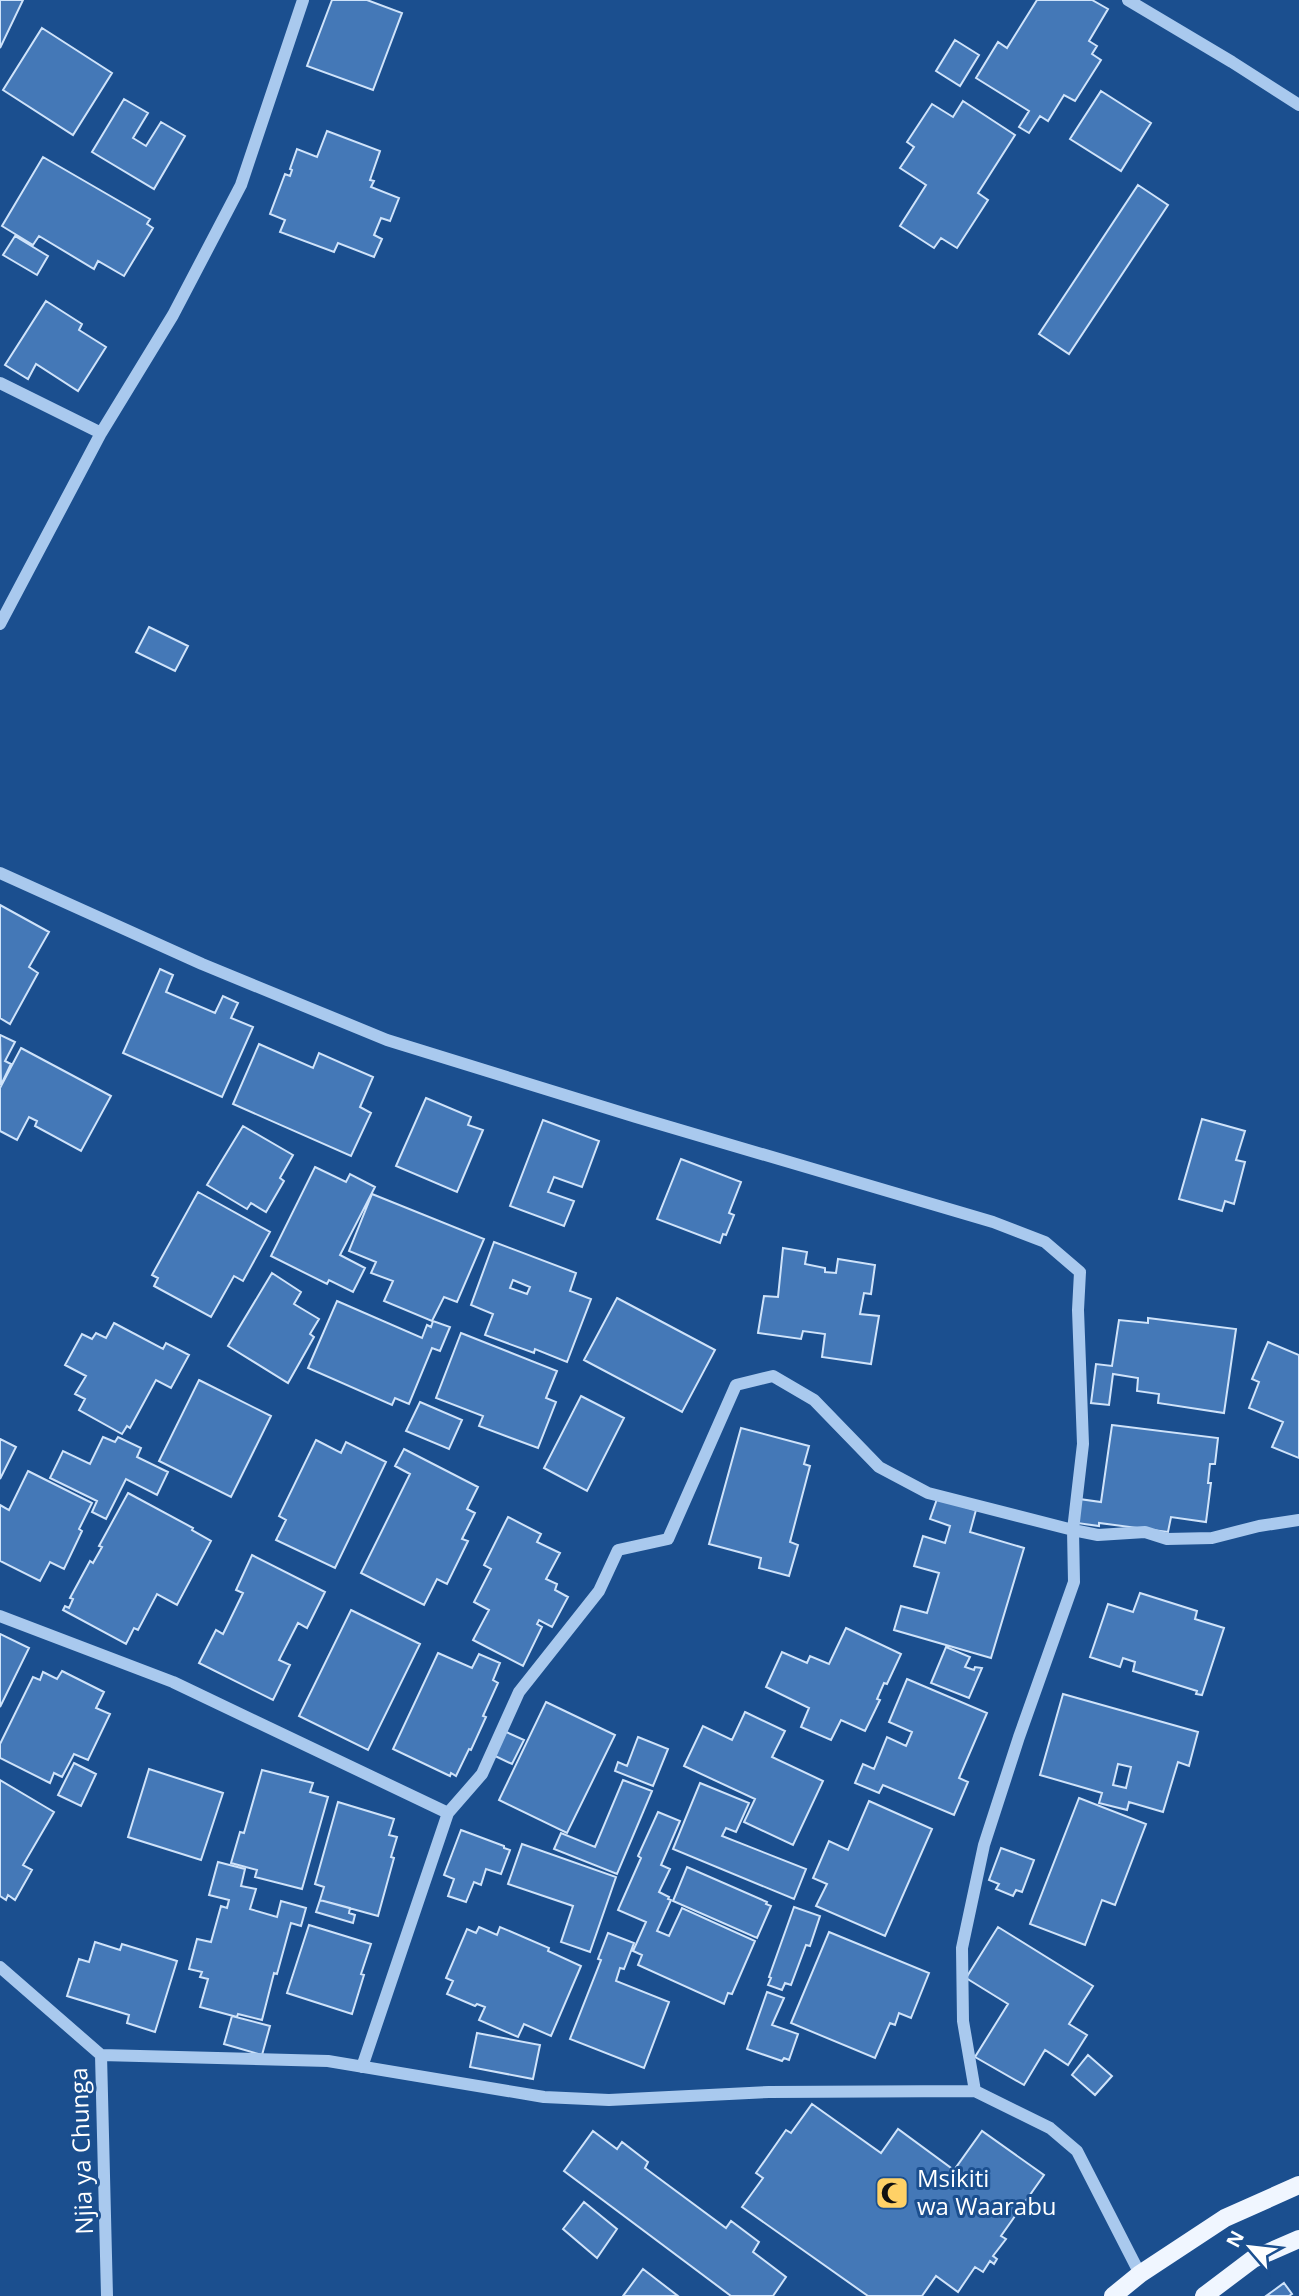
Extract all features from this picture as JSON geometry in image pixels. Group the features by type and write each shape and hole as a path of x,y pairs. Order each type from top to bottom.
{"main road":[{"path":"1113,2296 1140,2274 1225,2218 1299,2185"},
{"path":"1204,2296 1253,2259 1299,2239"}],"street":[{"path":"0,624 101,433 173,314 242,185 303,0"},
{"path":"1128,0 1299,105"},
{"path":"0,383 101,433"},
{"path":"0,873 202,964 387,1040 636,1117 993,1222 1045,1241 1080,1272 1078,1310 1083,1444 1073,1530 1074,1582 988,1833 962,1948 963,2021 975,2091"},
{"path":"362,2067 448,1813 482,1774 519,1692 599,1591 618,1550 668,1538 736,1385 773,1376 814,1400 879,1467 928,1493 1073,1530 1098,1535 1145,1532 1167,1539 1212,1538 1259,1526 1299,1520"},
{"path":"0,1616 173,1682 448,1813"},
{"name":"Njia ya Chunga","path":"0,1966 101,2055 107,2296"},
{"path":"101,2055 328,2061 544,2097 609,2100 769,2092 975,2091 1050,2128 1077,2151 1140,2274"}],"building":[{"path":"0,0 23,0 0,48"},
{"path":"332,0 367,0 402,13 373,90 307,66"},
{"path":"1037,0 1092,0 1108,9 1089,41 1097,46 1092,54 1101,60 1075,101 1064,95 1048,121 1040,116 1029,133 1019,127 1029,111 976,78 998,42 1007,48"},
{"path":"42,28 112,73 73,135 3,90"},
{"path":"955,40 979,55 960,86 936,71"},
{"path":"1101,91 1151,123 1121,171 1070,139"},
{"path":"124,99 148,113 133,138 146,146 161,122 185,136 154,189 92,152"},
{"path":"963,101 1015,135 978,193 988,200 957,248 941,238 934,248 900,226 926,185 900,168 914,147 907,142 932,104 953,117"},
{"path":"327,131 380,151 370,180 374,181 371,187 399,198 390,221 381,218 374,235 382,239 374,257 338,243 334,252 280,232 285,220 270,214 285,174 290,176 297,149 317,157"},
{"path":"43,157 150,219 147,224 153,228 124,276 98,261 94,269 39,236 33,245 2,226"},
{"path":"1138,185 1168,205 1069,354 1039,334"},
{"path":"15,236 48,256 37,275 3,255"},
{"path":"46,301 82,324 79,330 106,347 78,391 36,364 28,379 5,365"},
{"path":"149,627 188,646 175,671 136,652"},
{"path":"0,905 49,932 29,967 38,973 10,1024 0,1018"},
{"path":"160,969 173,975 166,992 215,1013 223,996 238,1003 231,1018 253,1027 222,1097 123,1053"},
{"path":"0,1035 15,1042 5,1061 11,1064 1,1085"},
{"path":"259,1044 313,1068 319,1053 373,1077 360,1107 371,1113 351,1156 233,1104"},
{"path":"21,1048 111,1096 81,1151 35,1126 37,1121 29,1117 17,1140 0,1131 0,1088"},
{"path":"426,1098 471,1117 468,1125 483,1130 457,1192 396,1166"},
{"path":"1202,1119 1245,1131 1236,1160 1245,1162 1234,1204 1225,1201 1222,1211 1179,1199"},
{"path":"543,1120 599,1141 582,1187 554,1177 548,1192 574,1201 564,1226 510,1206"},
{"path":"243,1126 293,1155 280,1178 284,1181 266,1212 251,1203 247,1209 207,1185"},
{"path":"681,1159 741,1182 729,1213 734,1215 720,1243 657,1219"},
{"path":"315,1167 346,1182 350,1174 375,1187 340,1255 365,1268 353,1292 329,1280 327,1284 271,1256"},
{"path":"198,1192 270,1232 243,1281 234,1276 211,1317 154,1286 158,1278 152,1275"},
{"path":"372,1194 484,1239 457,1302 444,1297 432,1321 384,1301 393,1281 371,1273 376,1262 349,1251"},
{"path":"494,1242 576,1273 570,1291 591,1299 567,1362 535,1349 534,1353 485,1335 493,1314 471,1305","holes":["513,1280 530,1287 527,1294 510,1288"]},
{"path":"783,1248 807,1252 805,1264 825,1268 825,1272 836,1273 838,1259 875,1265 871,1294 864,1293 860,1314 879,1316 871,1364 822,1357 825,1334 803,1331 801,1339 758,1333 764,1296 778,1297"},
{"path":"272,1273 301,1292 294,1304 319,1319 310,1334 314,1337 288,1383 228,1346"},
{"path":"617,1298 715,1350 682,1412 584,1360"},
{"path":"337,1301 422,1338 427,1325 431,1327 433,1321 450,1327 440,1351 432,1348 409,1404 395,1398 392,1405 308,1368"},
{"path":"1148,1318 1236,1329 1224,1413 1158,1403 1159,1394 1137,1391 1138,1378 1113,1374 1109,1405 1091,1403 1096,1364 1112,1366 1119,1320 1148,1323"},
{"path":"114,1323 163,1349 166,1343 189,1355 171,1388 156,1380 130,1428 127,1426 122,1434 79,1410 85,1399 75,1394 86,1376 65,1365 82,1334 92,1339 96,1333 106,1338"},
{"path":"461,1333 557,1371 546,1398 556,1402 538,1448 479,1426 483,1416 436,1398"},
{"path":"1268,1342 1299,1355 1299,1458 1272,1447 1283,1422 1249,1408 1259,1382 1252,1379"},
{"path":"199,1380 271,1416 231,1497 159,1461"},
{"path":"581,1396 624,1418 587,1491 544,1468"},
{"path":"420,1402 462,1420 449,1449 406,1431"},
{"path":"1112,1425 1218,1438 1215,1464 1210,1464 1208,1483 1211,1483 1206,1522 1171,1517 1168,1532 1099,1523 1099,1526 1077,1523 1079,1499 1101,1502"},
{"path":"741,1428 809,1446 804,1464 810,1466 790,1542 798,1545 789,1576 759,1568 761,1558 709,1544"},
{"path":"103,1437 115,1442 118,1437 141,1448 137,1457 168,1472 157,1495 126,1479 106,1519 92,1512 97,1501 50,1478 63,1451 90,1464"},
{"path":"0,1439 16,1447 0,1479"},
{"path":"316,1440 341,1453 346,1442 386,1462 335,1568 276,1540 286,1520 279,1516"},
{"path":"404,1449 478,1487 467,1509 475,1513 462,1539 468,1541 447,1584 437,1579 424,1605 361,1573 410,1474 395,1466"},
{"path":"28,1471 92,1503 64,1569 50,1562 40,1581 0,1561 0,1505 9,1510"},
{"path":"128,1493 193,1528 192,1530 211,1541 177,1605 157,1594 138,1630 134,1628 126,1644 63,1610 65,1606 69,1608 73,1599 70,1598 90,1561 93,1563 102,1547 99,1546"},
{"path":"937,1499 976,1510 970,1532 1024,1548 991,1658 894,1630 901,1606 927,1613 939,1573 914,1566 923,1536 945,1543 950,1526 930,1519"},
{"path":"508,1517 541,1534 537,1542 560,1553 546,1579 557,1584 555,1590 568,1597 552,1627 539,1620 537,1624 542,1627 523,1666 473,1640 489,1610 474,1602 491,1569 484,1565"},
{"path":"252,1555 325,1592 307,1628 298,1623 279,1660 290,1665 273,1700 199,1663 216,1630 223,1634 243,1593 236,1590"},
{"path":"1140,1593 1197,1611 1195,1619 1224,1628 1202,1695 1196,1694 1197,1691 1133,1671 1135,1662 1123,1658 1120,1667 1090,1657 1108,1604 1133,1612"},
{"path":"351,1610 420,1644 368,1750 299,1716"},
{"path":"846,1628 901,1654 887,1684 884,1683 877,1699 880,1700 865,1731 841,1720 831,1740 801,1727 809,1708 766,1687 782,1652 807,1663 810,1656 829,1664"},
{"path":"0,1634 29,1648 0,1707"},
{"path":"946,1647 970,1657 965,1667 974,1670 975,1667 982,1668 969,1698 931,1683"},
{"path":"438,1653 472,1668 479,1654 500,1663 493,1680 498,1683 483,1716 486,1717 456,1776 451,1773 450,1776 393,1749"},
{"path":"62,1671 104,1692 96,1708 110,1714 88,1760 74,1754 62,1777 54,1773 50,1783 0,1758 0,1744 33,1677 40,1680 43,1672 57,1679"},
{"path":"907,1679 987,1713 959,1778 968,1782 954,1815 883,1785 879,1793 855,1783 863,1764 874,1769 887,1737 906,1746 912,1732 889,1722"},
{"path":"1063,1694 1198,1732 1189,1766 1178,1762 1163,1812 1129,1802 1127,1810 1099,1803 1102,1793 1040,1775","holes":["1118,1764 1131,1767 1126,1788 1113,1785"]},
{"path":"546,1702 615,1735 567,1833 499,1800"},
{"path":"745,1712 785,1731 772,1757 823,1781 793,1845 744,1822 755,1799 684,1766 703,1726 732,1740"},
{"path":"504,1731 524,1740 512,1764 493,1755"},
{"path":"638,1737 668,1749 653,1786 615,1771 618,1762 627,1766"},
{"path":"74,1763 96,1774 81,1806 58,1795"},
{"path":"149,1769 223,1793 201,1860 128,1837"},
{"path":"262,1770 313,1783 310,1792 328,1797 302,1889 255,1877 257,1870 231,1863 240,1832 244,1833"},
{"path":"0,1780 54,1812 23,1865 32,1870 15,1900 8,1895 6,1900 0,1896"},
{"path":"623,1780 652,1791 617,1874 554,1849 561,1833 595,1847"},
{"path":"700,1783 749,1803 736,1832 726,1828 722,1836 806,1869 794,1899 673,1849"},
{"path":"1079,1798 1146,1824 1115,1905 1102,1900 1085,1945 1030,1924"},
{"path":"869,1801 932,1829 885,1936 816,1906 827,1884 813,1878 829,1841 848,1850"},
{"path":"338,1802 394,1819 389,1835 397,1837 391,1857 394,1858 378,1916 320,1900 324,1887 315,1884"},
{"path":"658,1812 680,1821 661,1865 670,1869 659,1892 671,1900 657,1931 669,1936 682,1908 755,1941 732,1994 728,1993 724,2004 638,1965 642,1955 633,1951 646,1922 618,1910"},
{"path":"461,1830 510,1850 501,1874 486,1869 481,1885 474,1882 466,1902 448,1896 454,1879 444,1875"},
{"path":"522,1844 616,1877 590,1952 561,1942 573,1906 508,1884"},
{"path":"1001,1848 1034,1860 1022,1892 1016,1890 1013,1896 996,1889 999,1884 989,1880"},
{"path":"218,1862 245,1869 241,1886 256,1889 250,1909 277,1917 281,1901 306,1908 301,1926 291,1923 262,2020 238,2014 237,2017 200,2007 208,1979 200,1977 202,1972 189,1969 197,1939 211,1942 221,1906 227,1908 229,1900 209,1895"},
{"path":"687,1867 771,1906 757,1938 673,1901"},
{"path":"320,1900 350,1908 349,1913 355,1915 353,1923 316,1912"},
{"path":"794,1907 820,1916 810,1946 806,1945 791,1985 785,1983 782,1990 768,1985 771,1978 769,1977"},
{"path":"309,1925 371,1944 352,2014 287,1993"},
{"path":"479,1927 497,1935 500,1927 549,1948 548,1951 581,1966 551,2036 524,2024 518,2037 479,2020 485,2007 477,2004 475,2006 447,1994 453,1981 446,1978 467,1929 476,1933"},
{"path":"998,1927 1093,1986 1069,2024 1087,2035 1068,2065 1045,2050 1024,2085 975,2057 1008,2004 966,1978"},
{"path":"829,1932 929,1973 911,2018 899,2013 895,2025 890,2023 875,2058 791,2023"},
{"path":"608,1933 634,1943 616,1981 669,2002 644,2068 570,2039 601,1960 598,1959"},
{"path":"95,1942 120,1950 122,1944 177,1961 155,2032 127,2023 129,2015 67,1996 79,1959 89,1962"},
{"path":"767,1992 784,1998 772,2025 798,2034 789,2060 784,2058 782,2061 747,2049"},
{"path":"232,2016 270,2026 262,2055 224,2044"},
{"path":"477,2033 540,2045 533,2079 470,2067"},
{"path":"1088,2055 1112,2076 1095,2095 1072,2075"},
{"name":"Msikiti wa Waarabu","path":"812,2104 881,2153 898,2129 954,2170 982,2131 1044,2175 1001,2236 1006,2239 993,2256 997,2259 994,2264 990,2261 983,2272 975,2267 958,2292 936,2276 922,2296 868,2296 742,2207 763,2178 756,2173 786,2130 791,2133"},
{"path":"593,2131 617,2149 622,2142 648,2162 645,2168 726,2228 731,2221 759,2242 753,2252 786,2277 773,2296 731,2296 564,2171"},
{"path":"584,2202 617,2229 597,2258 563,2229"},
{"path":"643,2269 678,2296 623,2296"},
{"path":"1284,2283 1292,2294 1266,2296"}],"place":[{"name":"Msikiti wa Waarabu","path":"892,2193"}]}
